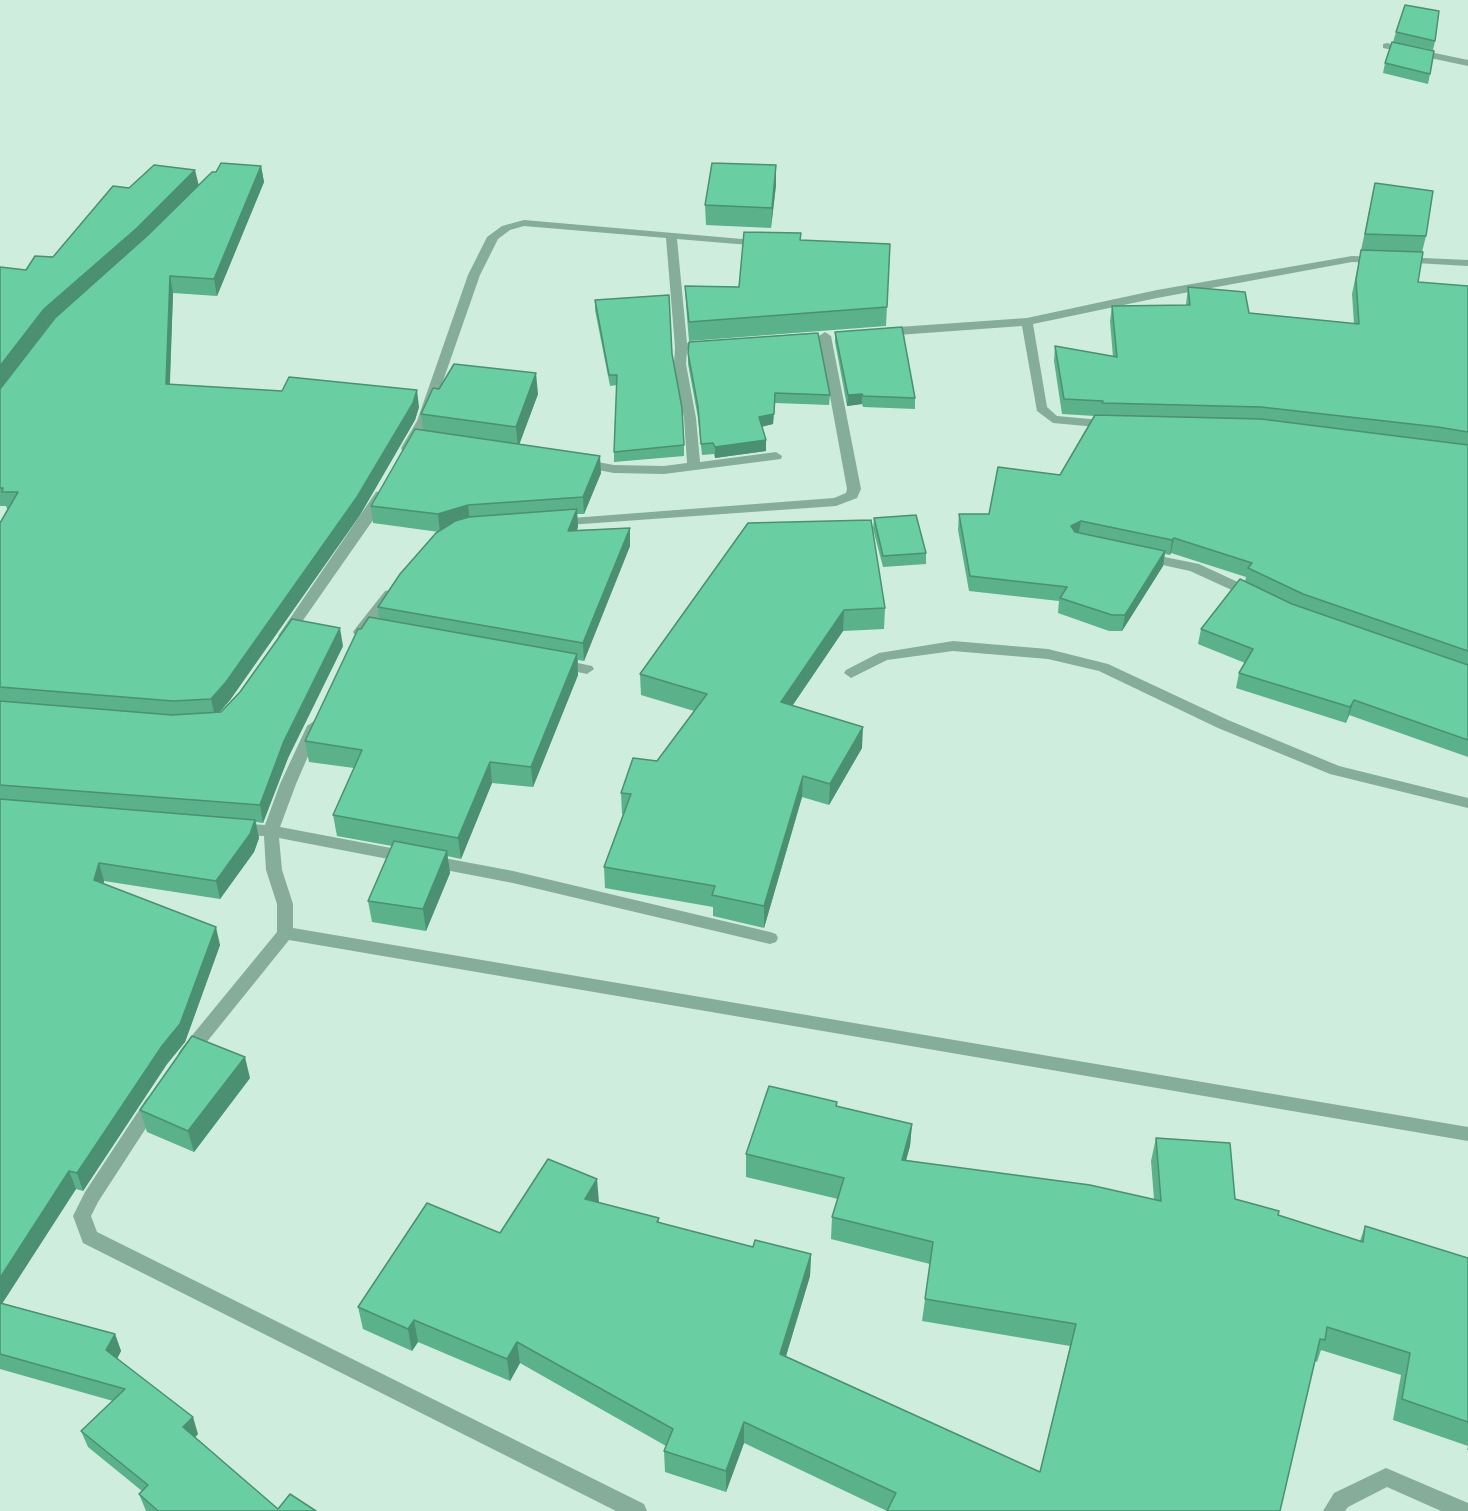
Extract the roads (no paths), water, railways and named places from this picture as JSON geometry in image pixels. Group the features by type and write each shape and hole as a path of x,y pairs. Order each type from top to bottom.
{"street":[{"path":"1387,46 1468,63"},
{"path":"401,459 418,440 474,276 493,237 506,228 524,223 775,244"},
{"path":"671,235 681,347 680,364 690,418 694,466"},
{"path":"873,332 1027,322 1157,294 1352,259 1468,263"},
{"path":"1027,322 1041,408 1053,419 1118,425"},
{"path":"540,524 846,500 852,495 854,489 825,336"},
{"path":"681,347 714,345"},
{"path":"565,459 614,469 664,470 776,456"},
{"path":"276,649 368,517 385,488"},
{"path":"1136,555 1194,567 1264,600"},
{"path":"351,650 361,629 398,585"},
{"path":"361,629 384,633"},
{"path":"851,673 884,656 953,646 1048,654 1103,667 1223,724 1335,770 1468,803"},
{"path":"542,661 587,669"},
{"path":"175,1070 285,933 285,904 274,870 271,831 288,784 320,713"},
{"path":"224,827 271,831 513,877 770,938"},
{"path":"285,933 1468,1134"},
{"path":"162,1090 91,1197 81,1216 90,1237 637,1511"},
{"path":"1333,1511 1341,1500 1386,1477 1464,1511"}]}
